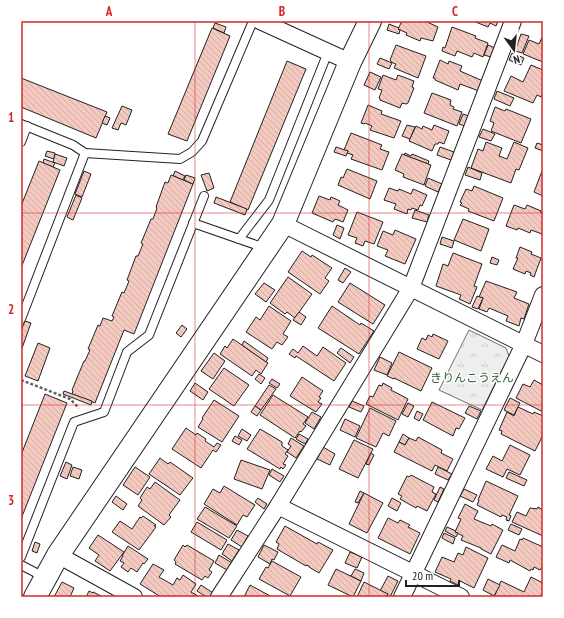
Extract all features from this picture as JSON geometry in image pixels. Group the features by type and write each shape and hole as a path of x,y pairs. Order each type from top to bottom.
{"street":[{"path":"260,21 350,62"},
{"path":"35,597 58,555 282,224 350,62 370,21"},
{"path":"219,597 278,506 411,288 513,21"},
{"path":"282,224 543,354"},
{"path":"402,597 524,344 543,295"},
{"path":"278,506 414,572 461,597"},
{"path":"58,555 134,597"}],"lane":[{"path":"21,142 24,125 73,145 86,153 180,159 192,152 202,141 253,21"},
{"path":"239,239 269,200 328,52"},
{"path":"21,318 86,153"},
{"path":"21,557 74,422 104,412 127,352 148,335 204,196"},
{"path":"194,223 266,248"},
{"path":"21,565 45,577"}],"path":[{"path":"21,380 70,400 90,417"}],"green space":[{"name":"きりんこうえん","path":"469,330 506,348 509,356 482,410 439,390"}],"building":[{"path":"402,21 427,21 438,27 433,41 421,38 420,41 406,35 407,33 398,29"},
{"path":"473,21 498,21 496,26 490,23 488,27"},
{"path":"215,23 226,27 224,33 213,28"},
{"path":"389,24 399,28 399,34 387,30"},
{"path":"452,27 476,36 475,38 488,43 483,57 474,53 472,57 457,51 455,56 442,51 443,47 445,48"},
{"path":"212,28 230,36 187,141 168,134"},
{"path":"521,34 529,36 522,53 515,51"},
{"path":"543,35 543,62 523,54 529,40 539,44"},
{"path":"396,45 426,56 418,78 394,68 396,64 390,60"},
{"path":"488,45 495,48 491,57 484,55"},
{"path":"512,53 524,58 521,65 509,60"},
{"path":"380,58 392,63 389,69 377,64"},
{"path":"440,60 448,64 449,61 462,66 460,71 483,81 479,91 460,84 458,90 435,80 435,78 433,78"},
{"path":"287,61 306,69 248,210 230,202"},
{"path":"531,65 543,70 543,93 541,97 537,95 533,103 504,91 511,76 523,82"},
{"path":"370,72 381,77 375,90 364,85"},
{"path":"383,75 396,80 398,75 414,81 412,87 414,88 408,103 402,103 400,108 380,100 379,98 382,90 378,89"},
{"path":"21,78 107,112 96,138 21,107"},
{"path":"497,91 514,98 510,106 494,99"},
{"path":"432,93 451,100 450,105 454,107 453,109 462,112 457,126 424,113"},
{"path":"368,105 382,111 381,114 401,121 394,138 370,130 372,126 361,123"},
{"path":"122,106 132,110 126,125 121,123 118,130 112,128"},
{"path":"495,107 505,111 506,109 531,119 521,143 491,131 494,123 490,121"},
{"path":"463,114 469,116 465,126 459,124"},
{"path":"105,116 110,118 107,125 102,123"},
{"path":"407,125 415,127 410,139 402,136"},
{"path":"434,125 449,131 444,144 439,142 438,144 435,144 432,151 409,141 416,126 422,129 423,126 432,130"},
{"path":"483,129 495,134 491,141 479,137"},
{"path":"351,133 382,145 380,149 389,152 382,170 351,159 353,155 344,150"},
{"path":"486,142 502,148 499,156 507,159 514,142 528,148 519,170 516,169 511,183 471,168 478,149 483,151"},
{"path":"537,143 543,145 543,151 535,148"},
{"path":"336,147 348,151 346,156 334,152"},
{"path":"440,147 454,152 451,160 437,155"},
{"path":"47,151 55,153 54,159 45,156"},
{"path":"405,153 411,156 412,154 429,161 428,164 404,155"},
{"path":"55,154 67,158 64,166 53,162"},
{"path":"402,154 431,165 424,185 403,177 404,174 395,170"},
{"path":"44,159 55,163 53,167 43,163"},
{"path":"39,161 60,170 21,268 21,206"},
{"path":"468,167 482,173 480,180 465,175"},
{"path":"347,169 377,181 370,199 338,185 341,177 343,178"},
{"path":"84,171 91,174 82,197 75,194"},
{"path":"175,171 185,176 183,180 173,176"},
{"path":"543,171 543,196 534,192"},
{"path":"209,173 214,188 207,191 201,175"},
{"path":"171,175 193,184 134,334 124,330 95,403 72,394 72,390 90,350 88,349 98,325 100,326 103,318 112,321 114,317 112,316 122,292 124,293 129,281 127,280 136,256 138,256 143,244 141,243 151,219 153,219 165,182 168,183"},
{"path":"186,175 195,178 193,184 184,180"},
{"path":"428,178 442,184 438,192 425,186"},
{"path":"474,186 503,198 494,221 468,211 469,209 460,205 466,189 472,191"},
{"path":"389,188 398,191 399,189 411,194 413,189 427,195 422,206 420,205 418,210 412,208 411,210 408,209 407,214 394,209 396,204 384,200"},
{"path":"76,195 82,198 73,220 67,217"},
{"path":"319,196 330,200 331,197 340,201 338,205 348,210 343,222 335,219 333,222 312,213"},
{"path":"216,197 247,209 245,215 214,203"},
{"path":"514,205 525,209 527,205 543,213 542,234 531,230 530,233 518,228 517,230 506,226"},
{"path":"415,210 429,215 427,222 412,218"},
{"path":"357,212 383,222 374,244 365,241 363,246 355,243 357,238 348,235"},
{"path":"463,219 489,229 481,251 454,240"},
{"path":"337,225 344,228 340,239 333,235"},
{"path":"395,230 416,239 405,264 385,256 388,250 377,246 383,231 393,235"},
{"path":"442,237 454,241 452,248 440,244"},
{"path":"520,247 541,258 534,277 530,275 531,273 526,271 525,274 513,269 518,258 516,258"},
{"path":"302,251 311,257 312,255 332,268 325,278 329,281 320,294 288,272"},
{"path":"453,253 482,264 474,286 477,287 470,304 459,299 461,295 436,286 443,264 448,266"},
{"path":"492,257 499,260 497,265 490,263"},
{"path":"345,268 351,272 343,283 338,280"},
{"path":"288,277 312,294 295,318 287,312 285,314 270,303"},
{"path":"486,281 517,292 514,298 529,304 524,319 521,318 519,326 506,321 508,316 489,308 487,312 479,309 483,298 479,297"},
{"path":"264,283 275,290 266,302 255,294"},
{"path":"350,283 385,305 373,324 338,302"},
{"path":"477,296 483,298 478,309 472,307"},
{"path":"269,306 291,321 283,334 288,337 282,345 277,342 272,349 246,332 256,317 260,320"},
{"path":"332,306 360,325 361,323 374,331 359,354 318,328"},
{"path":"299,312 306,317 301,325 293,320"},
{"path":"25,321 31,323 21,351 21,331"},
{"path":"182,325 187,329 181,337 176,333"},
{"path":"433,334 448,341 439,359 417,349 422,338 426,340 428,335 432,337"},
{"path":"233,339 268,363 261,374 256,370 252,376 220,354 225,346 227,348"},
{"path":"244,341 268,358 266,362 242,345"},
{"path":"38,343 50,348 38,381 25,376"},
{"path":"303,346 317,356 323,347 346,363 334,381 296,356 295,358 289,354 293,349 298,353"},
{"path":"341,348 354,357 350,363 337,353"},
{"path":"399,352 432,368 421,391 387,376"},
{"path":"214,353 225,361 213,379 201,371"},
{"path":"380,357 392,363 387,375 374,370"},
{"path":"224,368 249,385 234,406 209,389"},
{"path":"259,374 265,378 261,384 255,379"},
{"path":"302,377 323,391 318,402 322,404 316,412 290,396"},
{"path":"272,379 280,384 277,388 269,383"},
{"path":"534,380 543,385 543,412 516,398 523,384 530,387"},
{"path":"195,383 208,392 203,400 190,391"},
{"path":"383,383 392,388 391,390 408,399 398,420 366,404 370,396 373,397 379,385 382,386"},
{"path":"269,385 276,389 261,410 255,406"},
{"path":"64,391 92,401 91,405 63,394"},
{"path":"45,394 67,403 21,519 21,455"},
{"path":"273,395 308,417 303,424 306,426 295,438 260,415"},
{"path":"510,398 520,403 514,415 504,410"},
{"path":"214,400 239,416 222,442 198,427"},
{"path":"352,401 364,406 361,412 349,407"},
{"path":"432,402 465,418 459,429 456,428 453,436 423,420"},
{"path":"408,403 414,406 408,417 402,414"},
{"path":"255,406 261,410 257,416 251,412"},
{"path":"469,406 481,411 477,419 465,413"},
{"path":"518,407 533,414 534,412 543,416 543,435 535,451 501,434 502,431 499,430 507,412 514,416"},
{"path":"370,408 396,421 389,436 383,433 376,447 356,438"},
{"path":"417,411 423,414 419,421 414,418"},
{"path":"312,412 321,417 314,429 305,423"},
{"path":"345,419 360,426 355,437 340,430"},
{"path":"186,428 196,435 197,433 206,439 205,441 214,447 217,443 221,445 216,452 213,450 201,468 172,449"},
{"path":"242,429 251,435 247,441 238,436"},
{"path":"260,429 282,442 282,446 288,450 285,454 288,456 283,464 286,465 283,469 281,467 280,469 247,449"},
{"path":"299,434 308,439 305,444 296,439"},
{"path":"403,434 409,438 405,445 399,442"},
{"path":"235,436 242,440 239,445 232,441"},
{"path":"418,437 442,450 441,453 453,459 447,471 435,465 432,471 394,452 399,442 405,445 409,438 416,441"},
{"path":"291,438 304,446 296,458 287,452 291,446 288,444"},
{"path":"354,440 373,449 358,478 339,469"},
{"path":"510,445 530,455 520,475 507,469 503,477 486,469 493,456 502,461"},
{"path":"323,447 335,454 330,465 317,459"},
{"path":"371,453 374,455 369,465 366,464"},
{"path":"160,458 168,464 170,462 193,478 180,495 149,474"},
{"path":"241,460 270,470 262,489 234,479"},
{"path":"66,462 72,465 67,479 60,476"},
{"path":"73,467 82,470 79,479 70,476"},
{"path":"135,467 150,477 138,495 123,485"},
{"path":"438,467 452,474 448,480 435,474"},
{"path":"272,469 284,476 280,482 269,475"},
{"path":"509,472 527,480 524,486 506,478"},
{"path":"411,475 434,487 432,492 436,494 427,511 417,506 416,508 400,499 402,496 398,494 407,476 409,477"},
{"path":"486,481 518,496 509,515 511,516 509,521 506,520 507,517 502,515 501,517 477,505"},
{"path":"155,482 180,500 169,515 171,517 164,525 138,506 142,500 140,498 147,487 150,489"},
{"path":"224,486 255,505 247,517 243,515 237,525 204,504 213,489 220,493"},
{"path":"440,487 444,489 438,502 434,500"},
{"path":"464,489 477,495 473,502 460,496"},
{"path":"360,491 364,493 358,503 355,502"},
{"path":"364,493 383,503 367,533 349,524"},
{"path":"116,496 127,504 123,510 112,502"},
{"path":"258,498 267,504 264,509 255,502"},
{"path":"392,498 401,503 397,511 388,506"},
{"path":"465,504 478,511 474,519 491,526 492,524 503,530 491,554 481,548 461,540 463,536 455,532 461,519 458,518"},
{"path":"205,507 237,526 229,538 197,519"},
{"path":"538,507 543,510 543,536 512,522 517,512 526,516 530,508 537,509"},
{"path":"143,516 156,525 154,526 156,527 139,550 112,532 120,521 132,529 140,517 141,518"},
{"path":"388,518 398,523 400,520 410,525 408,527 420,533 410,554 378,538"},
{"path":"197,522 227,540 221,550 191,532"},
{"path":"511,524 522,529 519,535 508,530"},
{"path":"285,526 317,544 318,542 333,550 319,573 277,549 279,544 276,542"},
{"path":"447,527 458,533 456,537 445,531"},
{"path":"237,530 248,536 242,547 231,540"},
{"path":"444,533 455,538 453,544 442,538"},
{"path":"98,535 124,552 110,571 95,561 99,555 89,548"},
{"path":"523,538 543,547 543,566 540,570 534,567 533,570 531,569 530,571 510,560 509,563 496,557 502,545 515,551 520,539 522,540"},
{"path":"35,542 40,544 37,553 32,551"},
{"path":"228,544 239,550 232,561 222,554"},
{"path":"183,545 185,547 187,545 214,561 209,570 212,572 208,578 205,576 202,580 175,564 176,562 174,560"},
{"path":"264,545 278,552 270,564 258,557"},
{"path":"128,546 148,559 144,564 143,563 137,572 131,568 128,572 121,567 124,563 120,561"},
{"path":"466,547 488,558 474,588 460,581 458,585 450,581 451,579 435,572 442,557 454,562 458,553 463,555"},
{"path":"350,552 362,557 357,568 345,563"},
{"path":"219,555 232,563 227,570 215,563"},
{"path":"272,561 301,577 290,596 259,579 266,567 268,568"},
{"path":"153,564 164,570 159,577 173,585 177,578 180,580 183,575 196,584 191,592 198,596 161,597 140,584"},
{"path":"336,569 361,581 353,597 328,585"},
{"path":"355,569 364,573 361,581 351,576"},
{"path":"388,576 398,581 390,597 386,597 388,594 380,591"},
{"path":"531,577 543,583 542,597 494,597 501,581 524,592"},
{"path":"488,579 500,585 494,596 483,590"},
{"path":"62,582 74,588 70,597 54,597"},
{"path":"364,582 388,594 386,597 357,597"},
{"path":"201,585 213,593 211,597 206,597 197,591"},
{"path":"250,585 272,597 244,597"},
{"path":"89,591 93,592 103,597 86,597"}]}
